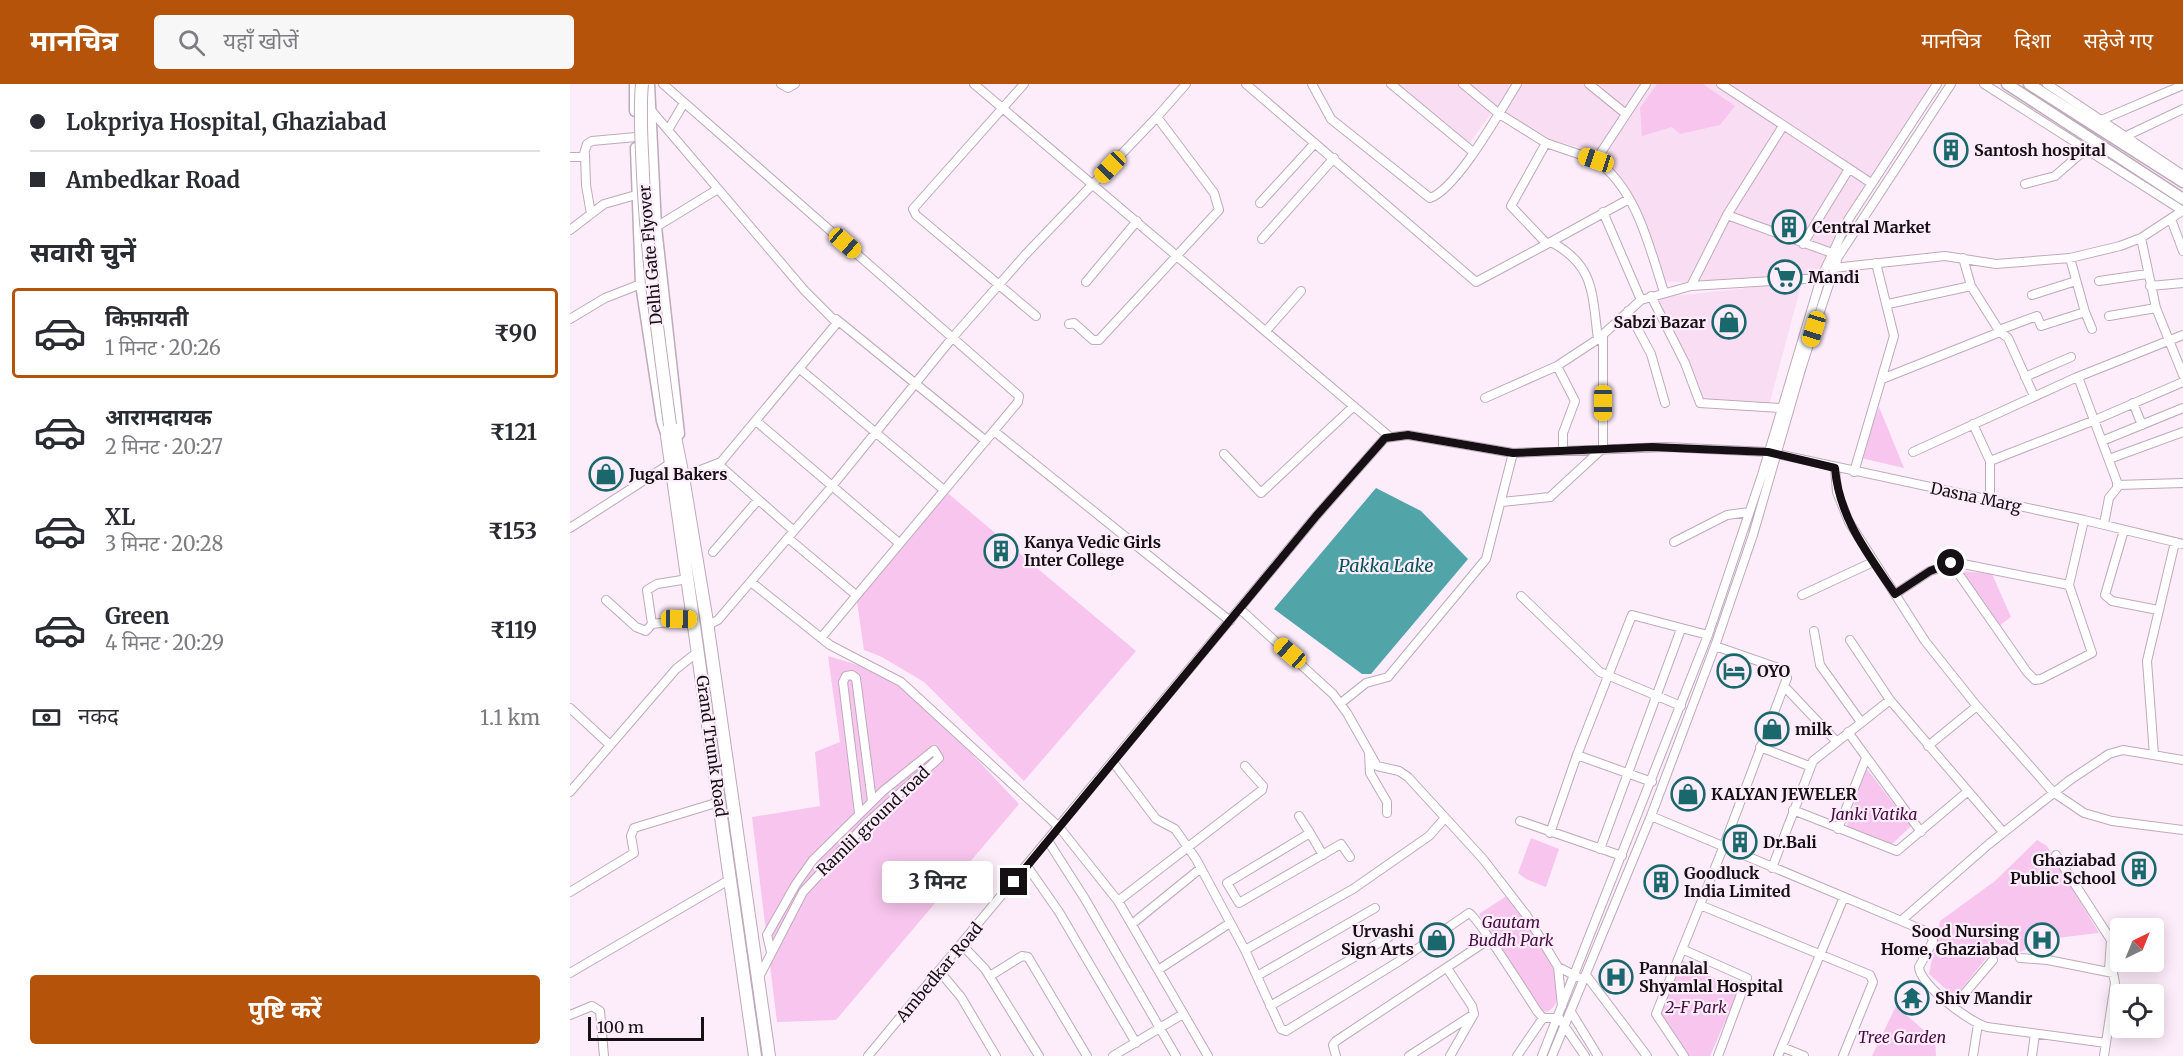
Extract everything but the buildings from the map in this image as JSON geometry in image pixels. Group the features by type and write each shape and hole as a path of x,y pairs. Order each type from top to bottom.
{"highway":[{"name":"Delhi Gate Flyover","path":"642,84 640,108 644,199 652,290 671,433"},
{"name":"Grand Trunk Road","path":"671,433 671,463 755,1056"},
{"name":"Grand Trunk Road","path":"671,433 684,477 707,622 769,1056"},
{"path":"748,1009 762,1006"}],"main road":[{"path":"634,84 641,284 662,421 671,433 679,434 656,226 649,84"},
{"path":"2007,84 2183,199"},
{"path":"2029,84 2183,182"}],"street":[{"path":"663,84 1019,396 1018,402 821,638"},
{"path":"781,84 788,88 795,84"},
{"path":"974,84 1390,437 1408,435 1513,453 1666,447 1772,453"},
{"path":"1024,84 913,208 916,214 1036,316"},
{"path":"707,622 710,624 718,620 833,485 952,337 1186,84"},
{"path":"1246,84 1476,282 1629,199"},
{"path":"1312,84 1331,118 1426,197 1438,195 1444,190 1473,152 1517,84"},
{"path":"1390,84 1473,152"},
{"path":"1463,84 1498,113 1546,144 1596,160 1618,181 1642,227 1664,292"},
{"path":"1589,84 1626,114"},
{"path":"1596,160 1646,84"},
{"path":"1721,84 1871,183"},
{"path":"1542,1056 1566,1001 1582,977 1651,816 1715,645 1753,535 1781,408 1821,278 1848,220 1937,84"},
{"path":"1552,1056 1572,1014 1622,856 1708,635 1749,512 1772,453 1833,268 1850,235 1951,84"},
{"path":"1833,268 1945,256 1996,264 2070,258 2121,246 2141,238 2183,211 1984,84"},
{"path":"2047,84 2099,121 2183,175"},
{"path":"2099,121 2183,85"},
{"path":"668,130 684,103"},
{"path":"650,109 805,291 835,319 916,382 986,441"},
{"path":"2124,137 2183,109"},
{"path":"1069,324 1074,323 1093,340 1099,340 1219,210 1219,204 1157,117"},
{"path":"1691,286 1727,215 1783,126"},
{"path":"591,214 586,185 587,144 592,141 636,136"},
{"path":"1260,203 1316,143"},
{"path":"1502,502 1550,497 1603,448 1600,337 1593,299 1584,270 1574,256 1549,243 1511,206 1546,144"},
{"path":"2025,184 2055,176 2086,149"},
{"path":"570,157 584,157 585,154"},
{"path":"1262,239 1334,158"},
{"path":"1803,244 1849,169"},
{"path":"656,226 718,189"},
{"path":"570,230 610,202 637,194 654,193"},
{"path":"1602,213 1641,300"},
{"path":"1727,215 1832,253"},
{"path":"2171,219 2183,251"},
{"path":"1086,282 1137,221"},
{"path":"2141,238 2156,308 2183,375"},
{"path":"1963,258 1971,286 2000,331 2008,338 2034,396"},
{"path":"2070,258 2092,329"},
{"path":"1854,472 1894,336 1888,304 1876,263"},
{"path":"2099,281 2147,274"},
{"path":"1485,398 1557,366 1600,337 1641,300 1651,296 1691,286 1821,278"},
{"path":"2032,295 2076,281"},
{"path":"2150,286 2183,283"},
{"path":"570,319 597,301 641,284"},
{"path":"1888,304 1971,286"},
{"path":"1266,331 1301,291"},
{"path":"1651,296 1685,363 1700,403 1781,408"},
{"path":"2109,316 2156,308"},
{"path":"1628,311 1651,354 1665,403"},
{"path":"1882,379 2037,316 2041,326 2085,312"},
{"path":"684,477 717,464 837,326 835,319"},
{"path":"1913,452 2034,396 2170,338 2183,335"},
{"path":"2025,377 2071,357"},
{"path":"1557,366 1575,401 1563,433 1563,450"},
{"path":"800,369 944,490"},
{"path":"2078,377 2118,485"},
{"path":"1990,460 2095,420 2183,382"},
{"path":"2133,403 2142,425"},
{"path":"1224,454 1261,493 1354,406"},
{"path":"2102,441 2183,408"},
{"path":"756,421 899,543"},
{"path":"1973,424 1990,460 1990,500"},
{"path":"994,431 1230,621"},
{"path":"2109,459 2183,432"},
{"name":"Ambedkar Road","path":"868,1056 1377,446 1390,437"},
{"path":"1341,704 1366,683 1388,677 1473,576 1490,549 1513,453"},
{"name":"Dasna Marg","path":"1772,453 2104,524 2179,543"},
{"path":"570,528 671,463"},
{"path":"717,464 758,500 791,535 856,595"},
{"path":"1835,468 1841,504 1873,562 1925,641 1977,706 2053,792 2068,805 2094,816 2112,821 2183,830"},
{"path":"2118,485 2182,483"},
{"path":"2104,524 2109,498 2118,485"},
{"path":"713,552 758,500"},
{"path":"1674,542 1727,515 1749,512"},
{"path":"1951,563 2027,672 2035,680 2092,653 2068,585 2084,520"},
{"path":"2124,530 2105,595 2112,601 2158,610"},
{"path":"2154,754 2146,675 2158,610 2179,543"},
{"path":"1802,595 1873,562"},
{"path":"1895,594 1930,571 1951,563 1973,565 2068,585"},
{"path":"606,600 641,630 646,631 651,624 647,590 657,584 688,579"},
{"path":"751,582 821,638 901,682 1059,827 1118,901 1208,1056"},
{"path":"1521,596 1584,659 1607,676 1682,705"},
{"path":"1240,609 1341,704 1377,766 1398,771 1408,777 1483,859 1527,916 1558,967 1561,1015 1566,1028 1585,1056"},
{"path":"1550,833 1577,755 1632,615 1708,635"},
{"path":"651,624 694,620"},
{"path":"1600,849 1681,629"},
{"path":"1814,631 1820,665 1861,722"},
{"path":"1850,640 1890,700 2003,832"},
{"path":"1684,1056 1661,1026 1656,1014 1723,848 1787,678 1784,670 1715,645"},
{"path":"570,792 676,669 699,651"},
{"path":"771,952 767,935 796,884 813,860 860,813 872,801 856,678 852,675 846,676 843,682 860,813"},
{"path":"1784,686 1836,741"},
{"path":"1772,868 1809,766 1836,741 1890,700"},
{"path":"1928,746 1977,706"},
{"path":"570,708 610,745"},
{"path":"1848,732 1921,832"},
{"path":"1761,747 1809,766"},
{"name":"Ramlil ground road","path":"758,980 803,892 824,866 866,824 939,758 938,753 931,750 872,801"},
{"path":"1902,920 2003,832 2053,792 2115,751 2123,750 2183,759"},
{"path":"1369,752 1370,773 1387,802 1387,813"},
{"path":"1577,755 1652,782"},
{"path":"1838,829 1866,758"},
{"path":"1113,762 1156,819 1173,827 1190,848 1245,950 1281,1029 1286,1031 1401,960 1469,913 1475,916 1488,940 1543,1018"},
{"path":"1118,901 1190,848 1262,790 1263,786 1245,766"},
{"path":"1793,810 1897,851 1967,792"},
{"path":"570,892 634,853 631,836 634,828 719,802"},
{"path":"1299,816 1323,855"},
{"path":"1651,816 1723,848 1902,920 1933,936 1933,941 1921,962 1919,973 1921,978 1978,1024 2106,1043"},
{"path":"1245,950 1353,889 1429,836 1445,818"},
{"path":"1520,821 1622,856"},
{"path":"1310,833 1228,880 1239,903 1341,844 1350,856"},
{"path":"1048,841 1085,899 1176,1056"},
{"path":"2056,855 2111,940 2109,970"},
{"path":"1027,866 1059,912 1136,1043"},
{"path":"1132,924 1201,868"},
{"path":"570,973 729,880"},
{"path":"1219,901 1232,892"},
{"path":"1804,1056 1780,1052 1844,897"},
{"path":"1700,905 1820,953 1873,978 1843,1056"},
{"path":"1257,976 1375,908"},
{"path":"1158,970 1230,922"},
{"path":"1270,1006 1389,937"},
{"path":"1336,1056 1333,1052 1336,1041 1488,940"},
{"path":"962,945 990,976 1039,1056"},
{"path":"1682,949 1747,978 1718,1056"},
{"path":"990,976 1022,956 1028,957 1086,1056"},
{"path":"2020,958 2109,970 2114,975 2115,983 2104,1056"},
{"path":"1954,1006 1993,960"},
{"path":"1558,967 1582,977 1647,1056"},
{"path":"1447,968 1472,1006 1474,1014 1450,1056"},
{"path":"940,972 961,997 996,1056"},
{"path":"1566,1001 1599,1056"},
{"path":"570,1015 592,1006 600,1011 604,1056"},
{"path":"1113,1056 1183,1014"},
{"path":"1409,1056 1474,1014"},
{"path":"1517,1056 1543,1018 1561,1015"},
{"path":"1973,1056 1978,1024"},
{"path":"2032,1056 2035,1034"}],"shaded area":[{"path":"1390,84 1931,84 1853,203 1816,276 1700,283 1659,281 1629,207 1608,168 1591,150 1551,140 1496,107 1465,149"},
{"name":"Sabzi Bazar","path":"1802,282 1769,405 1702,400 1655,298"}],"green space":[{"path":"1657,84 1703,84 1735,106 1720,125 1680,134 1672,127 1642,136 1640,108"},
{"path":"1879,407 1904,468 1861,458"},
{"path":"944,490 1136,651 1024,781 924,682 882,657 864,650 856,595"},
{"path":"1961,571 1992,574 2011,617 1999,626"},
{"path":"828,656 881,675 912,696 944,725 1019,804 836,1020 777,1022 752,817 820,806 815,752 840,742"},
{"name":"Janki Vatika","path":"1866,768 1911,826 1891,845 1846,829"},
{"path":"1531,838 1559,849 1546,887 1518,873"},
{"path":"2037,840 2047,846 2099,933 2048,939 2012,956 1987,957 1955,997 1929,974 1940,921 1995,881"},
{"name":"Gautam Buddh Park","path":"1508,895 1547,954 1554,972 1558,988 1556,1002 1547,1012 1540,1010 1479,914"},
{"name":"2-F Park","path":"1680,959 1738,992 1710,1056 1689,1056 1658,1015"},
{"name":"Tree Garden","path":"1896,1006 1935,1040 1936,1056 1872,1056"}],"water":[{"name":"Pakka Lake","path":"1376,488 1421,511 1468,559 1371,674 1362,674 1274,609"}],"place":[{"name":"Santosh hospital","path":"1951,150"},
{"name":"Central Market","path":"1789,227"},
{"name":"Mandi","path":"1785,277"},
{"name":"Sabzi Bazar","path":"1729,322"},
{"name":"Jugal Bakers","path":"606,474"},
{"name":"Kanya Vedic Girls Inter College","path":"1001,551"},
{"name":"OYO","path":"1734,671"},
{"name":"milk","path":"1772,729"},
{"name":"KALYAN JEWELER","path":"1688,794"},
{"name":"Dr.Bali","path":"1740,842"},
{"name":"Ghaziabad Public School","path":"2139,869"},
{"name":"Goodluck India Limited","path":"1661,882"},
{"name":"Urvashi Sign Arts","path":"1437,940"},
{"name":"Sood Nursing Home, Ghaziabad","path":"2042,940"},
{"name":"Pannalal Shyamlal Hospital","path":"1616,977"},
{"name":"Shiv Mandir","path":"1912,998"}],"route":[{"path":"1014,882 1317,515 1385,438 1408,435 1493,452 1513,453 1629,447 1768,452 1835,468 1837,492 1849,522 1895,594 1930,571 1951,563"}]}
